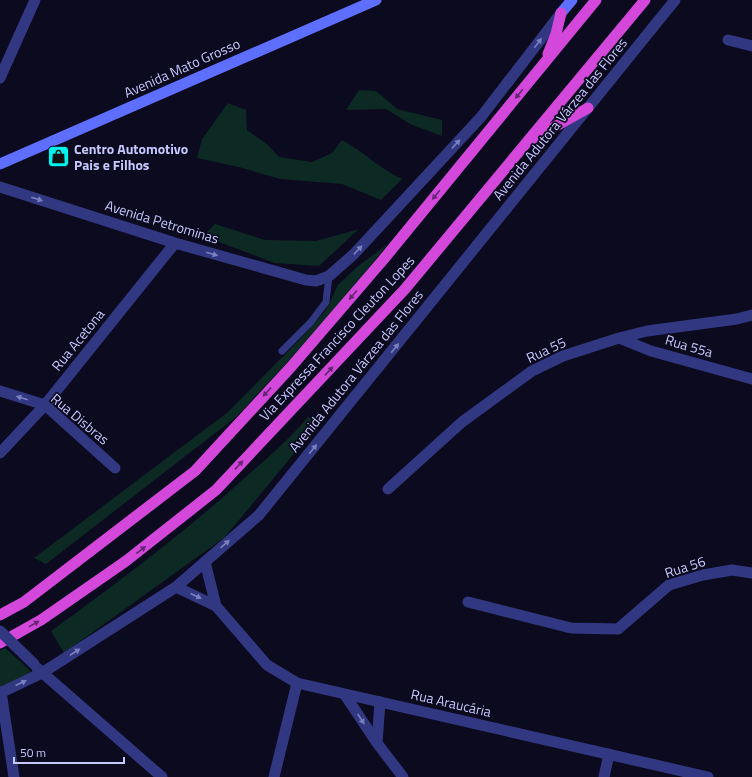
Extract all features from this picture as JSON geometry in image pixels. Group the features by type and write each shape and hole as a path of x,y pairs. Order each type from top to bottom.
{"highway":[{"name":"Via Expressa Francisco Cleuton Lopes","path":"0,615 24,602 195,471 291,367 383,260 596,0"},
{"name":"Via Expressa Francisco Cleuton Lopes","path":"0,643 41,620 126,561 216,490 405,289 645,0"},
{"path":"544,64 556,34 561,13"},
{"path":"528,142 588,108"},
{"path":"0,607 24,602"}],"main road":[{"name":"Avenida Mato Grosso","path":"0,164 376,0"},
{"path":"561,13 572,0"}],"street":[{"path":"0,78 35,0"},
{"name":"Avenida Adutora Várzea das Flores","path":"1,693 42,673 176,587 259,515 675,0"},
{"path":"329,276 354,254 481,117 561,13"},
{"path":"728,40 752,46"},
{"name":"Avenida Petrominas","path":"0,187 175,243 306,280 316,281 329,276"},
{"name":"Rua Acetona","path":"0,453 45,405 175,243"},
{"name":"Rua 55","path":"388,489 462,422 532,371 563,356 619,338 647,331 737,319 752,315"},
{"name":"Rua 55a","path":"619,338 651,351 752,379"},
{"name":"Rua Disbras","path":"0,391 45,405 115,468"},
{"name":"Rua Araucária","path":"205,562 216,606"},
{"name":"Rua 56","path":"468,602 571,628 618,629 670,585 703,575 732,570 752,573"},
{"name":"Rua Araucária","path":"176,587 216,606 267,665 297,683 708,777"},
{"path":"0,630 42,673 162,777"},
{"path":"274,777 297,683"},
{"path":"1,693 14,777"},
{"path":"345,694 377,743 403,777"},
{"path":"377,743 380,702"},
{"path":"604,777 609,754"}],"lane":[{"path":"282,351 311,322 326,302 329,276"}],"green space":[{"path":"359,90 376,91 397,109 442,120 442,136 410,124 386,109 346,110"},
{"path":"228,103 246,110 247,130 268,145 279,157 312,162 332,153 342,140 402,179 381,200 342,184 280,179 239,167 197,158 202,139"},
{"path":"215,224 265,240 316,241 359,229 319,266 275,263 203,236"},
{"path":"389,243 312,336 236,417 46,564 34,558 228,412 307,332 326,310 338,285 357,267"},
{"path":"308,417 321,421 225,537 64,653 51,631 124,577 217,502 276,451"},
{"path":"5,648 33,673 0,687 0,650"}],"place":[{"name":"Centro Automotivo Pais e Filhos","path":"59,157"}]}
